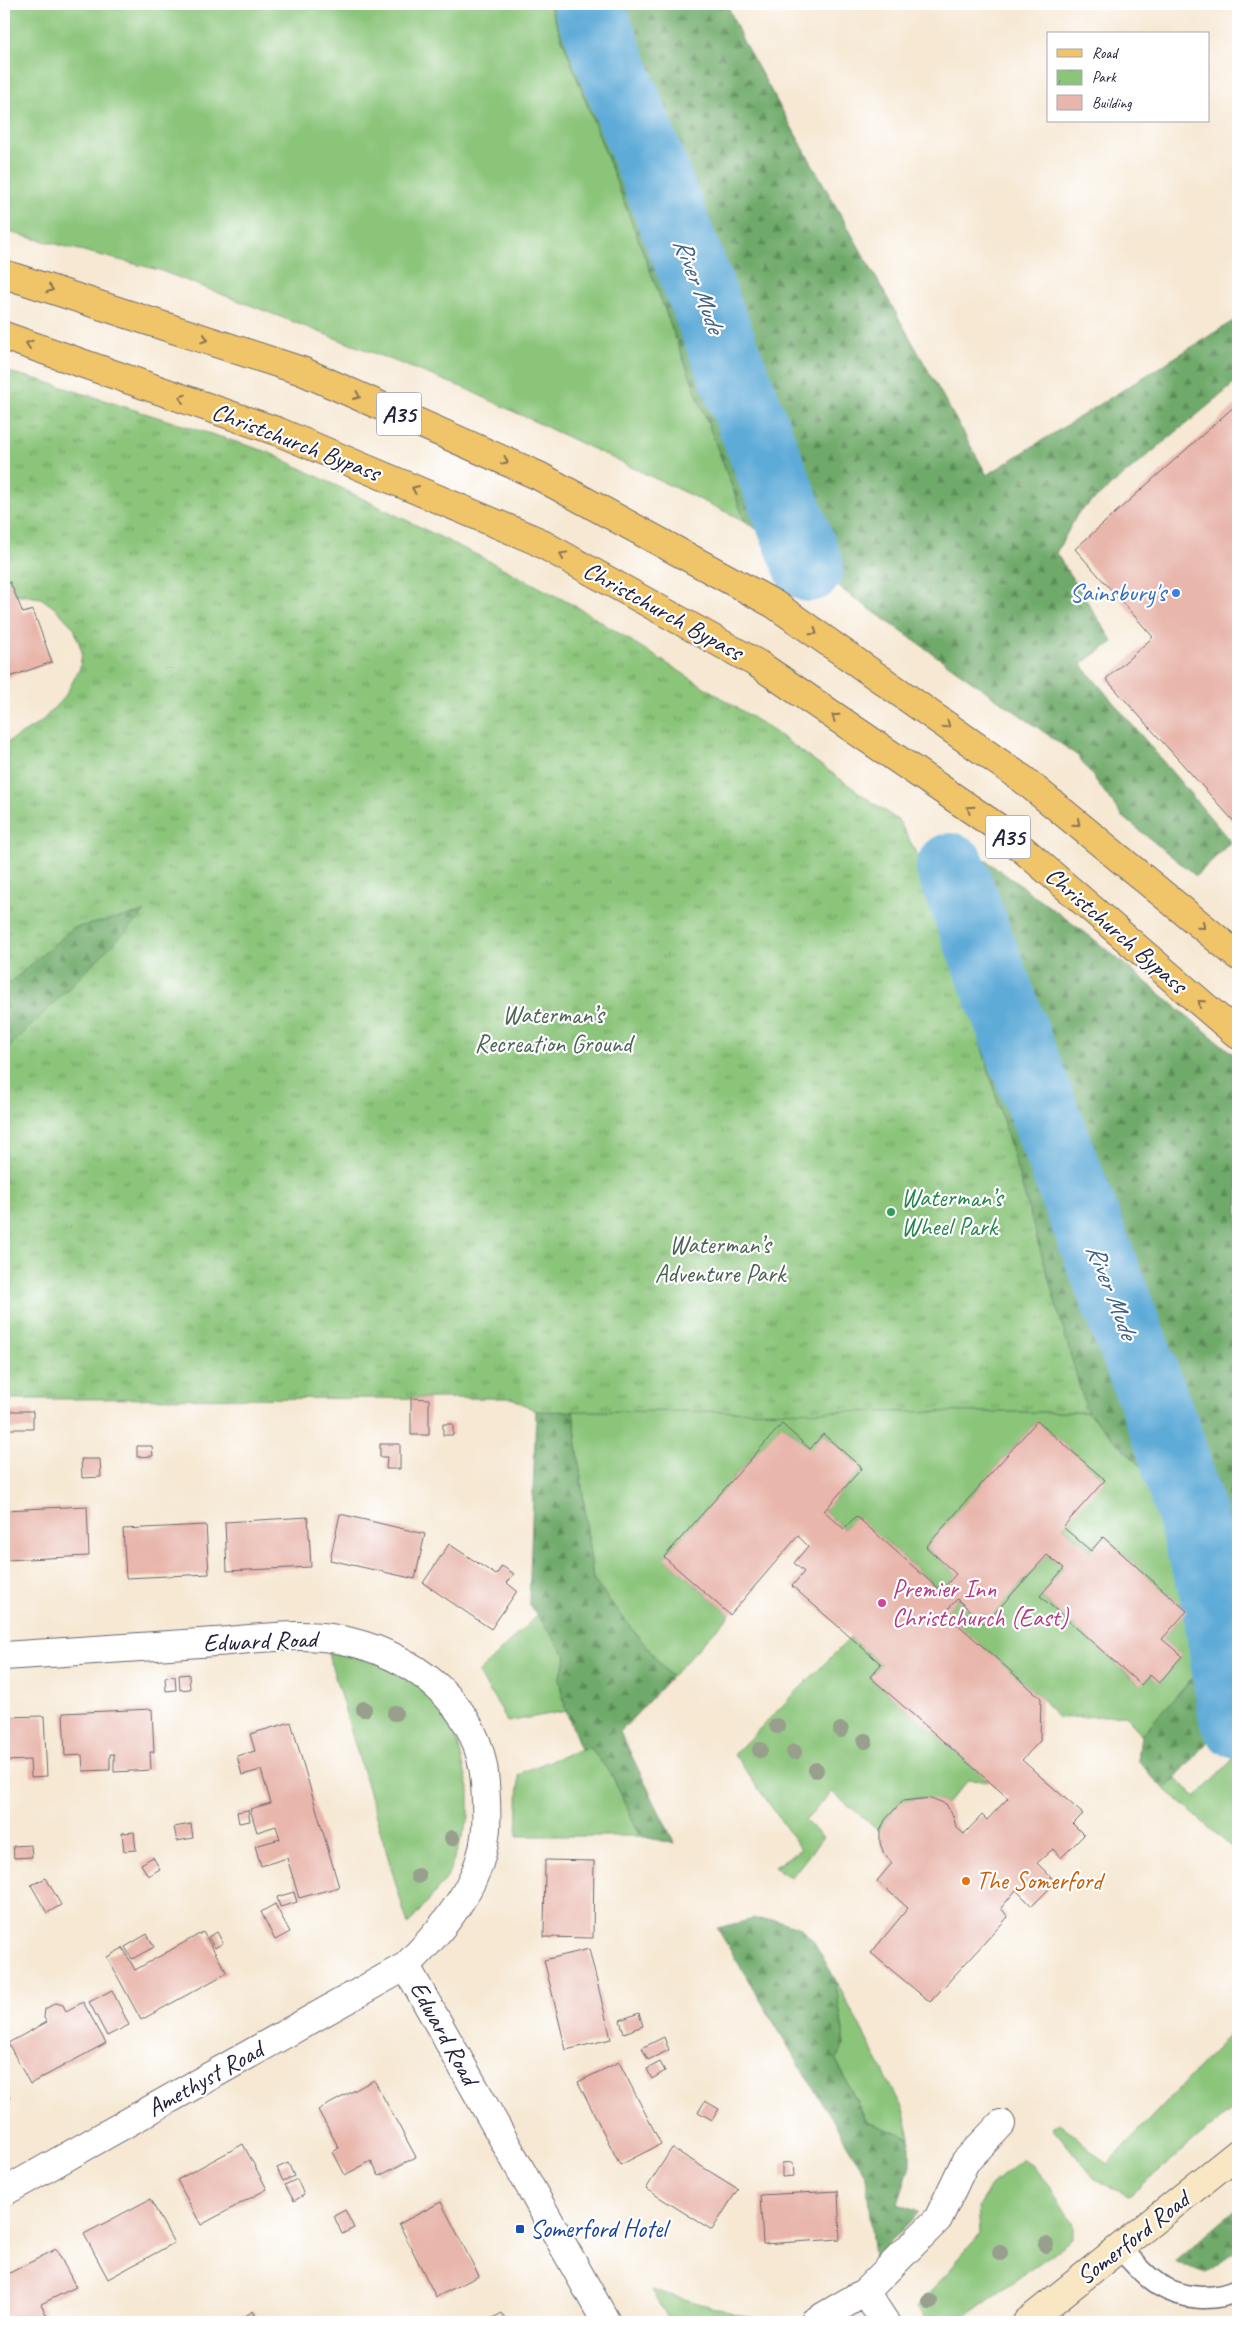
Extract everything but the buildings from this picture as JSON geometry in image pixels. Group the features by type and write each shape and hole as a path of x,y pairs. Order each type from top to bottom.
{"main road":[{"name":"A35","path":"4,274 302,371 539,476 774,604 1024,780 1238,956"},
{"name":"Christchurch Bypass","path":"4,336 279,432 534,540 758,664 997,827 1238,1034"},
{"name":"Somerford Road","path":"1027,2322 1119,2247 1199,2187 1238,2153"}],"street":[{"name":"Edward Road","path":"4,1656 308,1636 360,1644 396,1659 430,1679 448,1694 465,1718 476,1742 485,1778 487,1811 485,1838 468,1890 451,1914 406,1966 606,2322"},
{"name":"Amethyst Road","path":"4,2192 406,1966"},
{"path":"814,2322 865,2292 938,2219 965,2162 1001,2124"},
{"path":"865,2292 885,2322"}],"lane":[{"path":"1119,2247 1158,2285 1177,2292 1196,2298 1218,2296 1238,2290"}],"green space":[{"path":"4,4 549,4 745,521 464,388 159,270 4,231"},
{"path":"549,4 727,4 742,39 987,475 1238,318 1238,381 1078,513 1056,553 1113,642 1081,664 1231,842 1196,876 1122,816 1078,756 745,521"},
{"name":"Waterman’s Recreation Ground","path":"4,371 40,380 268,452 495,564 579,608 766,726 899,821 936,889 1087,1412 536,1411 512,1398 4,1399 4,1053 145,912 73,928 4,988 4,744 40,723 65,696 80,668 82,652 74,628 56,609 41,598 15,594 4,572"},
{"path":"965,845 1095,940 1238,1058 1238,1724 1233,1714 1165,1789 1138,1760 1141,1735 1223,1645 1193,1519 1087,1412 936,889 929,876 936,855"},
{"path":"146,911 4,1053 4,988 73,928"},
{"path":"536,1411 573,1411 593,1580 671,1677 620,1732 675,1844 640,1836 612,1775 590,1748 581,1749 566,1711 559,1679 567,1657 529,1604"},
{"path":"573,1411 1087,1412 1193,1519 1223,1645 1141,1735 1126,1715 1058,1718 1041,1698 945,1613 957,1599 985,1624 1047,1555 1064,1568 1040,1596 1140,1685 1150,1675 1159,1682 1182,1656 1162,1639 1187,1611 1104,1537 1091,1551 1063,1527 1104,1479 1037,1421 926,1547 956,1574 941,1591 856,1516 844,1529 824,1511 862,1468 824,1434 810,1449 782,1424 664,1557 730,1615 671,1677 593,1580"},
{"path":"537,1615 567,1657 559,1679 566,1711 507,1722 478,1673"},
{"path":"850,1638 881,1664 870,1677 989,1781 969,1780 946,1804 924,1798 906,1801 892,1812 880,1831 832,1792 805,1821 823,1837 791,1878 774,1867 801,1849 734,1754"},
{"path":"328,1653 351,1654 373,1660 428,1692 451,1723 458,1743 469,1789 469,1818 447,1878 408,1925"},
{"path":"590,1748 612,1775 640,1836 517,1836 519,1776 524,1771 581,1749"},
{"path":"1238,1754 1238,1853 1165,1789 1176,1778 1196,1797"},
{"path":"754,1919 777,1920 801,1928 813,1940 835,1979 845,2045 836,2060 866,2122 910,2138 910,2166 898,2204 919,2212 874,2259 866,2176 717,1928"},
{"path":"835,1979 903,2109 910,2138 867,2122 836,2060 845,2045"},
{"path":"1238,2026 1238,2104 1129,2196 1095,2179 1052,2127 1059,2122 1107,2164"},
{"path":"1022,2159 1033,2165 1050,2187 1073,2225 1073,2239 957,2322 928,2322 917,2307 980,2234 978,2206 991,2186"},
{"path":"1238,2207 1238,2250 1204,2274 1174,2261"},
{"path":"652,2290 762,2321 670,2322"}],"waterway":[{"name":"River Mude","path":"588,4 809,567"},
{"name":"River Mude","path":"951,868 1168,1437 1216,1597 1233,1713 1238,1724"}],"place":[{"name":"Sainsbury's","path":"1176,593"},
{"name":"Waterman’s Wheel Park","path":"891,1212"},
{"name":"Premier Inn Christchurch (East)","path":"882,1603"},
{"name":"The Somerford","path":"966,1881"},
{"name":"Somerford Hotel","path":"520,2229"}],"park label":[{"name":"Waterman’s Adventure Park","path":"720,1260"}]}
